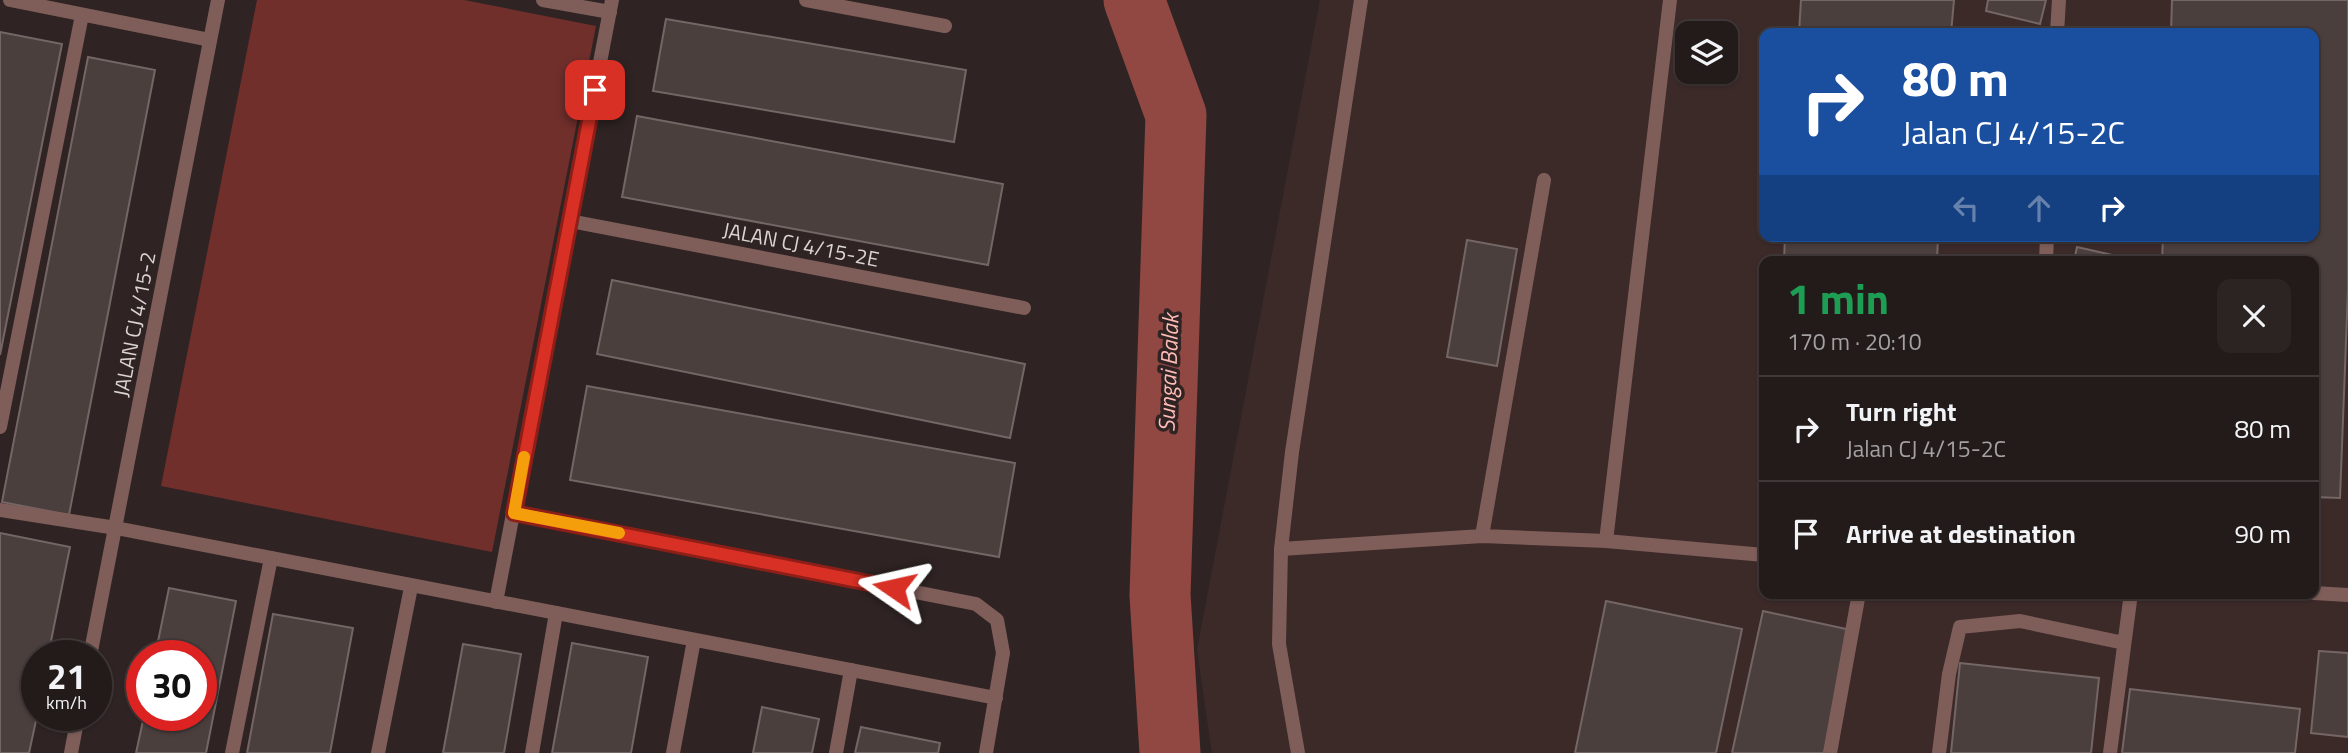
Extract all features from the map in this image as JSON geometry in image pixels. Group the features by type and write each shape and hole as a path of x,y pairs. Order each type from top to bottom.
{"street":[{"path":"10,0 210,40"},
{"name":"JALAN CJ 4/15-2","path":"93,640 218,0"},
{"path":"496,602 611,6 543,0"},
{"path":"806,0 945,26"},
{"path":"1298,753 1279,644 1282,549 1292,452 1361,0"},
{"path":"1606,541 1670,0"},
{"path":"2057,28 2059,0"},
{"path":"0,427 82,15"},
{"path":"1482,536 1544,180"},
{"name":"JALAN CJ 4/15-2E","path":"570,221 1024,308"},
{"path":"0,510 116,528 996,698"},
{"path":"514,513 975,604 997,620 1003,653 986,753"},
{"path":"1282,549 1482,536 1606,541 1759,555"},
{"path":"232,753 271,558"},
{"path":"378,753 411,587"},
{"path":"2319,593 2348,595"},
{"path":"1830,753 1858,599"},
{"path":"2110,753 2130,599"},
{"path":"532,753 556,613"},
{"path":"1939,753 1949,674 1960,627 2020,621 2124,643"},
{"path":"673,753 694,640"},
{"path":"836,753 851,670"},
{"path":"71,753 75,731"}],"shaded area":[{"path":"257,0 464,0 596,26 492,552 161,486"},
{"path":"1320,0 2348,0 2348,753 1212,753 1197,650"}],"building":[{"path":"1801,0 1954,0 1951,28 1799,28"},
{"path":"1988,0 2046,0 2040,24 1986,11"},
{"path":"2172,0 2348,0 2348,289 2340,498 2319,497 2319,256 2162,256 2163,242 2319,242 2319,28 2171,28"},
{"path":"666,19 966,70 954,142 653,91"},
{"path":"0,32 62,44 0,355"},
{"path":"88,57 155,70 69,515 2,502"},
{"path":"637,116 1003,184 988,265 622,197"},
{"path":"1467,240 1517,249 1497,366 1447,357"},
{"path":"1785,242 1938,242 1937,256 1784,256"},
{"path":"2077,247 2117,256 2075,256"},
{"path":"612,280 1025,364 1010,438 597,354"},
{"path":"587,386 1015,463 999,557 570,480"},
{"path":"0,533 70,547 51,640 21,640 21,731 34,731 29,753 0,753"},
{"path":"169,588 236,601 217,697 217,640 158,640"},
{"path":"1606,601 1742,629 1716,753 1575,753"},
{"path":"1763,611 1851,630 1824,753 1732,753"},
{"path":"273,614 353,628 330,753 247,753"},
{"path":"572,643 648,657 631,753 552,753"},
{"path":"463,644 521,654 504,753 443,753"},
{"path":"2319,651 2348,653 2348,737 2311,733"},
{"path":"1960,663 2099,678 2091,753 1951,753"},
{"path":"2130,689 2300,709 2295,753 2122,753"},
{"path":"762,707 819,719 812,753 753,753"},
{"path":"861,727 940,743 938,753 855,753"},
{"path":"141,731 210,731 206,753 136,753"}],"waterway":[{"name":"Sungai Balak","path":"1134,0 1176,115 1160,595 1170,753"}],"slow traffic":[{"path":"524,457 514,513 619,533"}],"route":[{"path":"595,90 514,513 894,588"}]}
